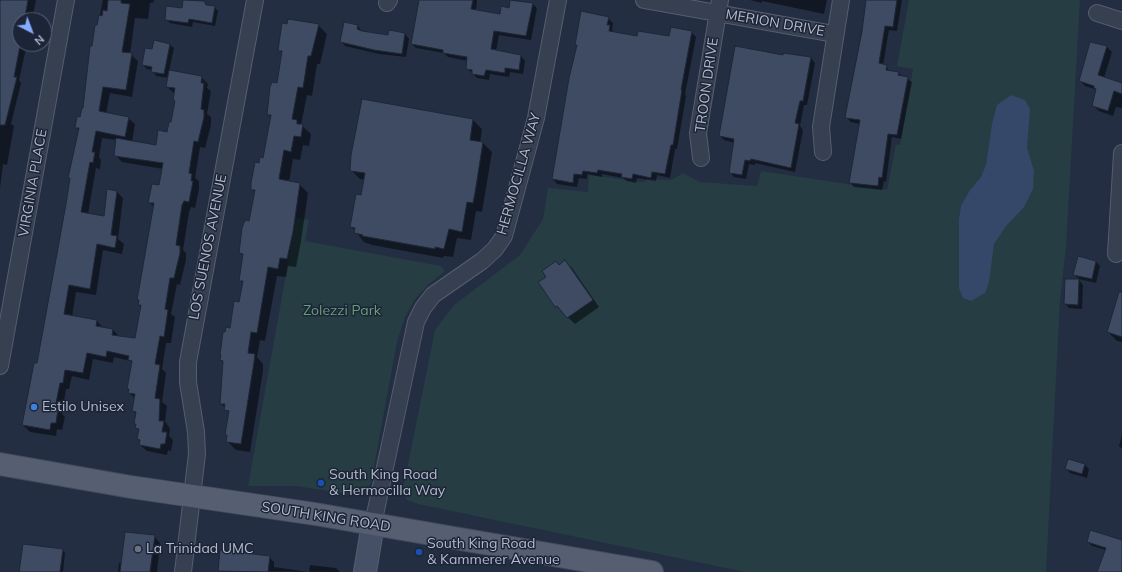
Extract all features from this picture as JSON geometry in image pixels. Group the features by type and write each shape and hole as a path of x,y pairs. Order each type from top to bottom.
{"main road":[{"name":"SOUTH KING ROAD","path":"0,464 373,524 627,570 652,572"}],"street":[{"name":"VIRGINIA PLACE","path":"0,366 66,0"},
{"name":"LOS SUENOS AVENUE","path":"183,572 197,454 196,432 188,382 188,362 255,0"},
{"name":"HERMOCILLA WAY","path":"373,524 416,322 423,308 433,295 482,261 495,249 504,236 536,118 558,0"},
{"name":"MERION DRIVE","path":"644,0 719,7 834,34"},
{"path":"823,152 821,127 834,34 841,0"},
{"name":"TROON DRIVE","path":"701,158 698,133 719,7"},
{"path":"1097,13 1122,21"},
{"path":"1116,254 1122,153"},
{"path":"365,572 373,524"}],"green space":[{"path":"909,0 1080,0 1066,247 1060,300 1046,572 745,572 418,504 407,500 403,489 435,330 454,305 520,255 543,219 548,188 588,192 589,175 643,182 648,179 671,180 683,173 700,182 757,186 761,171 887,190 896,144 900,145 913,69 897,66"},
{"name":"Zolezzi Park","path":"296,218 309,220 305,241 441,266 445,271 429,284 415,299 405,317 397,342 371,483 366,490 357,495 295,486 248,486"}],"water":[{"path":"1011,95 1025,100 1030,109 1027,148 1034,171 1033,189 1024,207 1006,226 994,244 989,282 985,293 971,301 963,298 959,288 959,219 961,206 970,190 981,177 986,165 992,124 997,105"}],"building":[{"path":"0,0 28,0 26,12 12,12 12,52 19,52 14,77 17,77 5,125 0,125"},
{"path":"108,0 121,0 121,3 130,4 122,52 132,53 126,90 103,87 99,111 129,117 125,137 96,131 92,152 95,152 93,163 90,162 81,212 104,216 107,189 117,191 111,235 117,236 115,248 97,244 90,289 69,285 64,314 97,320 96,326 113,329 112,335 135,338 141,305 138,305 139,300 137,300 154,203 148,203 152,184 159,185 163,163 114,156 116,138 156,145 158,130 167,132 169,122 171,122 175,101 173,100 175,88 166,87 169,70 202,76 201,83 204,83 201,109 204,110 204,117 198,142 194,141 189,173 192,174 191,181 193,181 189,202 184,201 182,205 176,245 180,246 180,253 174,278 170,278 165,309 168,310 164,337 160,336 155,364 160,365 155,398 160,399 159,421 164,421 162,432 167,432 165,444 161,444 160,449 139,445 140,440 137,439 139,429 135,428 136,424 134,424 136,412 132,411 135,394 128,393 129,389 127,389 132,361 128,360 129,356 107,351 106,357 87,353 83,373 65,370 63,383 60,383 55,408 58,409 56,423 51,423 50,430 22,425 34,363 37,363 66,204 70,178 68,178 79,128 75,128 77,116 80,117 83,108 90,46 92,46 95,25 97,25 99,15 102,16 103,10 107,11"},
{"path":"183,0 204,1 206,5 215,6 212,23 189,19 188,23 165,20 166,6 182,8"},
{"path":"419,0 473,0 471,9 500,14 501,6 509,8 510,0 533,3 526,36 494,31 491,49 521,55 519,70 505,68 505,73 486,70 484,76 472,74 472,70 466,69 467,57 443,53 443,50 411,44"},
{"path":"866,0 897,0 893,27 885,26 879,63 887,65 886,70 899,72 898,75 908,77 897,135 888,134 882,178 879,177 878,186 849,183 860,120 845,118 862,31"},
{"path":"581,11 609,17 607,25 610,25 609,31 637,36 638,31 669,36 671,27 692,31 673,145 671,145 665,174 652,172 651,178 633,174 632,179 621,177 622,174 598,170 597,173 583,171 582,175 574,174 573,183 552,179 569,78 577,45 575,45"},
{"path":"288,19 319,24 311,56 308,56 303,88 298,87 292,119 297,120 297,124 303,124 301,137 294,136 291,152 284,150 279,179 300,183 293,232 287,259 280,258 278,269 268,267 257,333 251,332 248,353 255,354 241,444 226,442 227,435 225,435 229,411 224,410 225,404 220,404 223,361 220,360 220,355 223,332 225,332 226,327 230,328 234,301 239,302 243,281 239,281 243,254 239,253 242,228 245,220 249,221 255,190 251,190 251,183 255,162 259,163 260,157 263,158 271,115 267,115 270,87 272,82 277,83 282,51 278,51 282,23 287,24"},
{"path":"344,22 358,25 357,29 362,31 388,35 389,30 405,33 402,54 374,50 340,42"},
{"path":"154,40 170,44 164,74 151,72 152,67 142,65 145,48 152,49"},
{"path":"1090,42 1107,46 1098,75 1122,83 1122,94 1114,91 1108,111 1092,106 1096,89 1094,86 1079,81"},
{"path":"735,46 783,55 783,53 811,57 803,101 800,101 795,123 799,124 791,168 751,159 750,161 745,160 742,175 729,173 734,139 719,136"},
{"path":"362,99 473,119 470,140 483,142 473,203 467,202 462,232 449,229 444,249 435,247 435,249 362,236 363,235 354,233 355,228 350,227 356,194 361,195 365,173 350,171 351,155"},
{"path":"1078,256 1096,261 1092,279 1073,275"},
{"path":"565,260 593,300 567,318 557,306 555,307 538,282 546,277 542,271 556,261 559,265"},
{"path":"1065,279 1079,279 1078,305 1064,304"},
{"path":"1119,292 1122,292 1122,337 1107,332"},
{"path":"1068,459 1085,464 1082,474 1065,469"},
{"path":"1090,530 1122,540 1122,572 1097,572 1106,548 1087,542"},
{"name":"La Trinidad UMC","path":"125,532 155,535 150,572 120,572"},
{"path":"23,544 63,549 60,572 19,572"},
{"path":"220,550 270,556 268,572 218,571"}],"place":[{"name":"Estilo Unisex","path":"34,407"},
{"name":"South King Road & Hermocilla Way","path":"321,483"},
{"name":"La Trinidad UMC","path":"138,549"},
{"name":"South King Road & Kammerer Avenue","path":"419,552"}]}
